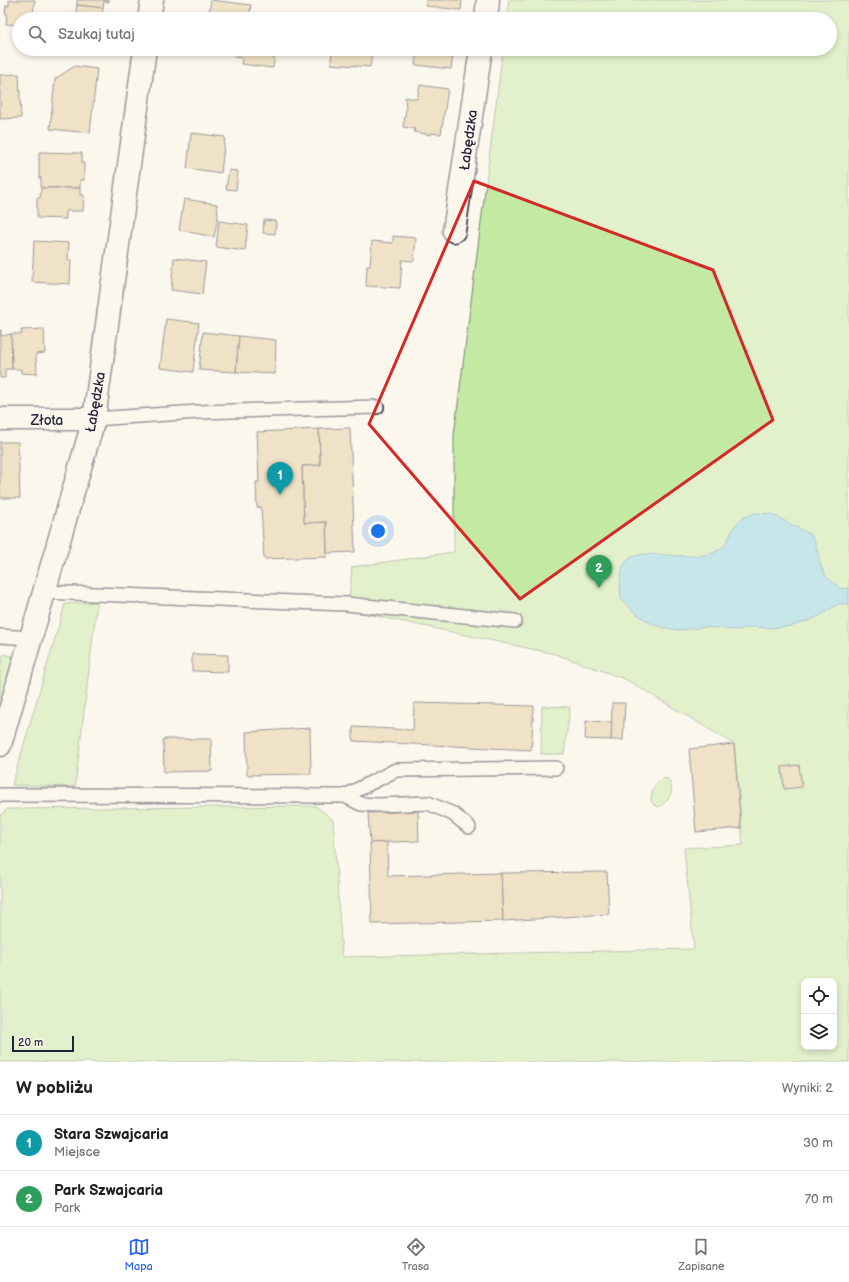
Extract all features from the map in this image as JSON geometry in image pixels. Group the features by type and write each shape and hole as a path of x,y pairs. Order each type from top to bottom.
{"street":[{"path":"150,12 152,0"},
{"path":"487,12 488,0"},
{"name":"Łabędzka","path":"0,745 94,419 144,56"},
{"name":"Łabędzka","path":"454,231 480,56"},
{"name":"Złota","path":"0,420 94,419"}],"lane":[{"path":"94,419 198,412 377,408"},
{"path":"44,592 346,604 515,620"},
{"path":"0,636 31,638"},
{"path":"345,796 396,770 556,768"},
{"path":"0,795 345,796 361,804 379,805 428,802 453,814 469,827"}],"highlighted area":[{"path":"474,181 713,270 773,420 520,599 369,424"}],"green space":[{"path":"509,0 849,0 849,1062 0,1062 0,816 7,809 316,806 333,820 342,957 694,949 684,848 743,845 734,744 625,679 555,654 348,610 352,567 454,552 454,435 502,56 837,56 837,12 508,12"},
{"path":"97,602 75,787 12,785 65,604"},
{"path":"4,654 17,658 0,707 0,667"},
{"path":"542,706 570,707 564,754 541,754"},
{"path":"661,778 668,779 671,791 666,802 659,807 654,805 651,801 651,797 653,788"}],"water":[{"path":"756,513 771,514 810,534 826,576 841,589 849,588 849,604 838,604 811,620 792,626 772,628 754,627 735,630 706,627 679,630 652,624 635,613 621,599 621,572 625,563 629,559 636,555 646,554 696,556 708,554 719,550 726,544 736,524 747,516"}],"building":[{"path":"9,0 35,0 33,12 12,12 12,24 6,24 6,5 9,6"},
{"path":"77,0 109,0 109,2 104,1 103,8 77,5"},
{"path":"211,0 251,5 250,12 209,12"},
{"path":"426,0 462,0 461,10 426,6"},
{"path":"77,5 103,8 103,12 76,12"},
{"path":"274,56 273,68 241,64 242,58 234,57"},
{"path":"332,56 371,56 370,67 331,64"},
{"path":"416,56 453,56 451,69 415,65"},
{"path":"75,66 97,69 90,133 50,129 55,79"},
{"path":"19,74 21,118 0,119 0,75"},
{"path":"420,85 448,89 441,134 431,133 431,135 414,132 415,129 403,127 406,110 405,97 417,99"},
{"path":"191,133 225,137 221,173 187,168"},
{"path":"39,152 82,153 82,163 84,163 84,180 80,180 80,188 41,188 41,178 39,178"},
{"path":"229,170 238,171 236,190 226,189"},
{"path":"41,188 80,188 80,195 84,195 83,211 66,211 66,219 37,218 37,198 40,198"},
{"path":"184,199 217,204 218,216 214,237 179,230"},
{"path":"264,220 276,221 275,234 263,233"},
{"path":"219,221 248,225 245,251 216,247"},
{"path":"393,236 416,238 414,261 402,260 400,288 366,286 367,266 370,266 372,241 393,243"},
{"path":"34,241 69,243 68,260 71,260 70,284 32,282"},
{"path":"174,258 206,262 202,294 171,290"},
{"path":"166,319 199,323 193,372 160,368"},
{"path":"44,329 45,353 36,354 37,374 21,373 21,369 12,369 11,334 22,334 21,330"},
{"path":"0,330 1,336 11,334 12,369 5,369 5,378 0,378"},
{"path":"203,332 239,336 236,372 199,370"},
{"path":"239,336 276,340 275,374 236,372"},
{"path":"350,428 355,552 327,553 326,522 304,523 302,466 320,465 319,429"},
{"path":"319,429 320,465 302,466 304,523 326,522 327,557 264,559 261,507 257,508 256,482 259,482 257,432"},
{"path":"0,442 18,442 20,498 0,498"},
{"path":"192,654 228,655 228,672 192,671"},
{"path":"414,703 534,706 531,750 353,741 353,727 413,730"},
{"path":"612,703 625,703 623,740 611,740"},
{"path":"586,721 612,722 611,740 585,739"},
{"path":"310,728 311,774 247,775 246,732"},
{"path":"163,739 211,739 212,771 164,772"},
{"path":"734,744 741,828 696,832 689,749"},
{"path":"799,765 802,787 784,789 782,767"},
{"path":"418,811 419,841 370,843 368,813"},
{"path":"387,842 388,876 501,873 503,921 372,924 370,843"},
{"path":"607,872 609,914 503,921 501,873"}],"place":[{"name":"Stara Szwajcaria","path":"280,495"},
{"name":"Park Szwajcaria","path":"599,588"}]}
